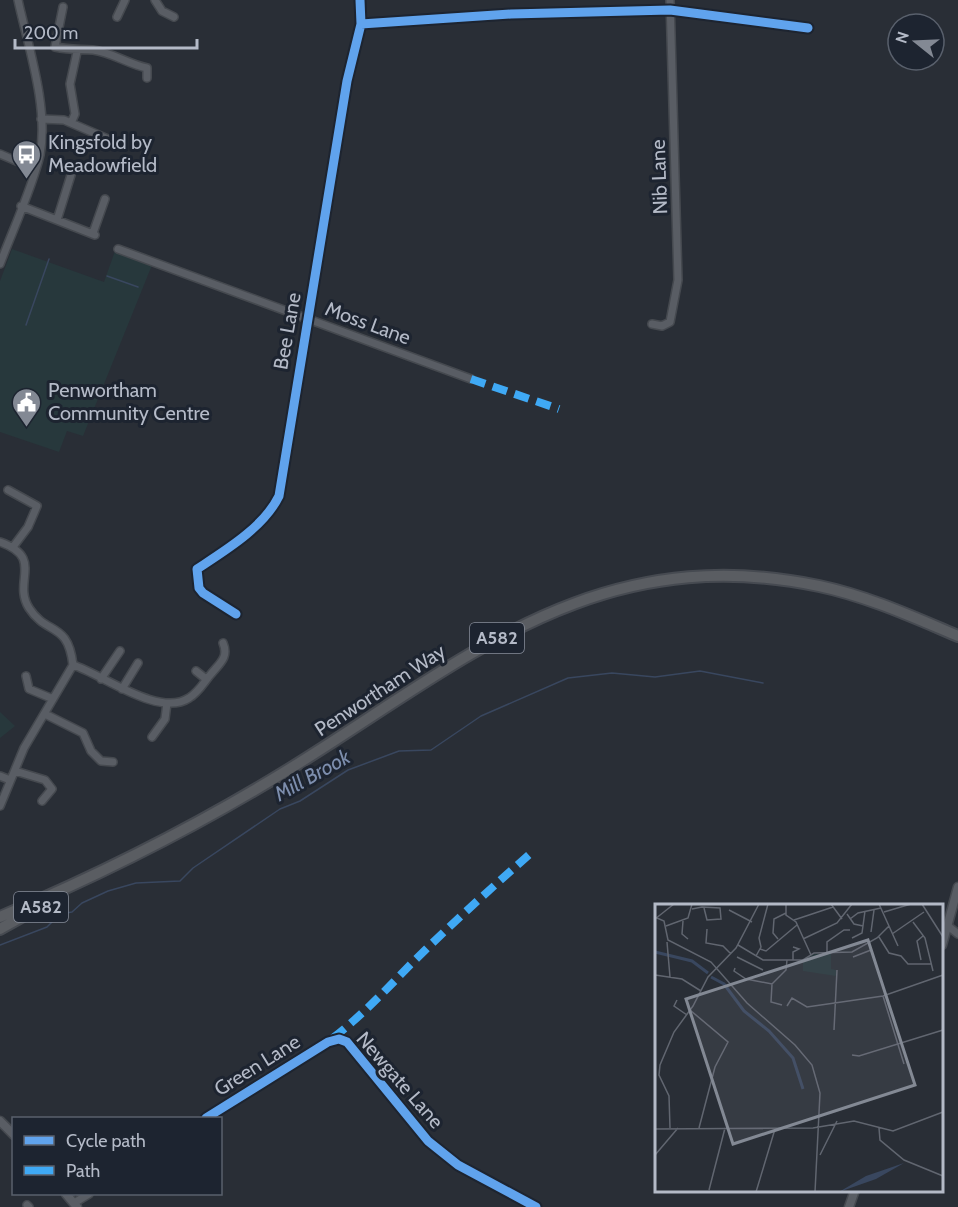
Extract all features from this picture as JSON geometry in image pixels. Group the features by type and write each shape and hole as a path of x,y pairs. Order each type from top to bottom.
{"highway":[{"name":"Penwortham Way","path":"0,917 80,882 211,815 273,779 488,642 577,601 639,583 715,575 768,577 822,586 880,604 958,636"},
{"name":"Penwortham Way","path":"0,929 27,916 80,882"}],"street":[{"path":"0,264 40,155 41,119 18,0"},
{"path":"117,17 125,0"},
{"path":"155,0 162,11 174,17"},
{"name":"Bee Lane","path":"236,614 203,593 199,588 197,569 254,527 275,505 279,496 347,81 361,24 360,0"},
{"path":"670,0 670,10"},
{"path":"63,7 55,47 76,52 92,50 147,68 155,68"},
{"path":"361,24 511,14 670,10 808,27"},
{"name":"Nib Lane","path":"652,324 662,326 670,322 678,280 670,10"},
{"path":"71,123 75,114 70,84 76,52"},
{"path":"147,68 147,78"},
{"path":"41,119 71,123 122,145"},
{"path":"0,154 35,169"},
{"path":"57,220 70,175"},
{"path":"21,206 94,234 105,199"},
{"name":"Moss Lane","path":"118,249 471,379"},
{"path":"8,490 37,506 28,527 13,547"},
{"path":"0,543 13,547 24,558 28,607 35,615 65,635 72,652 73,665 24,748 0,806"},
{"path":"73,665 87,669 122,689 167,704 190,698 225,658 226,651 223,643"},
{"path":"101,679 120,651"},
{"path":"122,689 138,663"},
{"path":"196,670 206,679"},
{"path":"26,675 26,692 53,699"},
{"path":"152,737 165,719 167,704"},
{"path":"45,714 83,733 91,751 101,761 113,762"},
{"path":"15,771 45,780 52,789 42,801"},
{"path":"0,776 10,780"},
{"path":"943,942 958,887"},
{"path":"948,926 958,934"},
{"name":"Newgate Lane","path":"328,1042 335,1038 346,1042 428,1141 458,1165 536,1207"},
{"name":"Green Lane","path":"209,1117 328,1042"},
{"path":"0,1121 12,1133"},
{"path":"849,1207 855,1192"},
{"path":"76,1205 88,1195"}],"shaded area":[{"path":"12,249 104,282 115,251 152,265 83,436 67,431 59,452 0,432 0,281"},
{"path":"0,712 15,726 0,738"}],"waterway":[{"path":"26,325 49,259"},
{"path":"107,276 138,287"},
{"name":"Mill Brook","path":"0,945 47,927 60,914 72,912 82,903 108,891 136,883 180,881 193,868 280,809 300,801 348,770 399,751 431,750 481,716 568,678 612,673 655,677 700,671 763,683"}],"marked path":[{"path":"471,379 559,409"},
{"path":"333,1038 530,854"}],"cycle path":[{"path":"236,614 203,593 199,588 197,569 254,528 279,496 347,81 361,24 360,0"},
{"path":"361,24 511,14 670,10 808,28"},
{"path":"208,1117 328,1042 339,1039 347,1042 428,1141 458,1165 536,1207"}],"place":[{"name":"Kingsfold by Meadowfield","path":"27,180"},
{"name":"Penwortham Community Centre","path":"27,428"}]}
